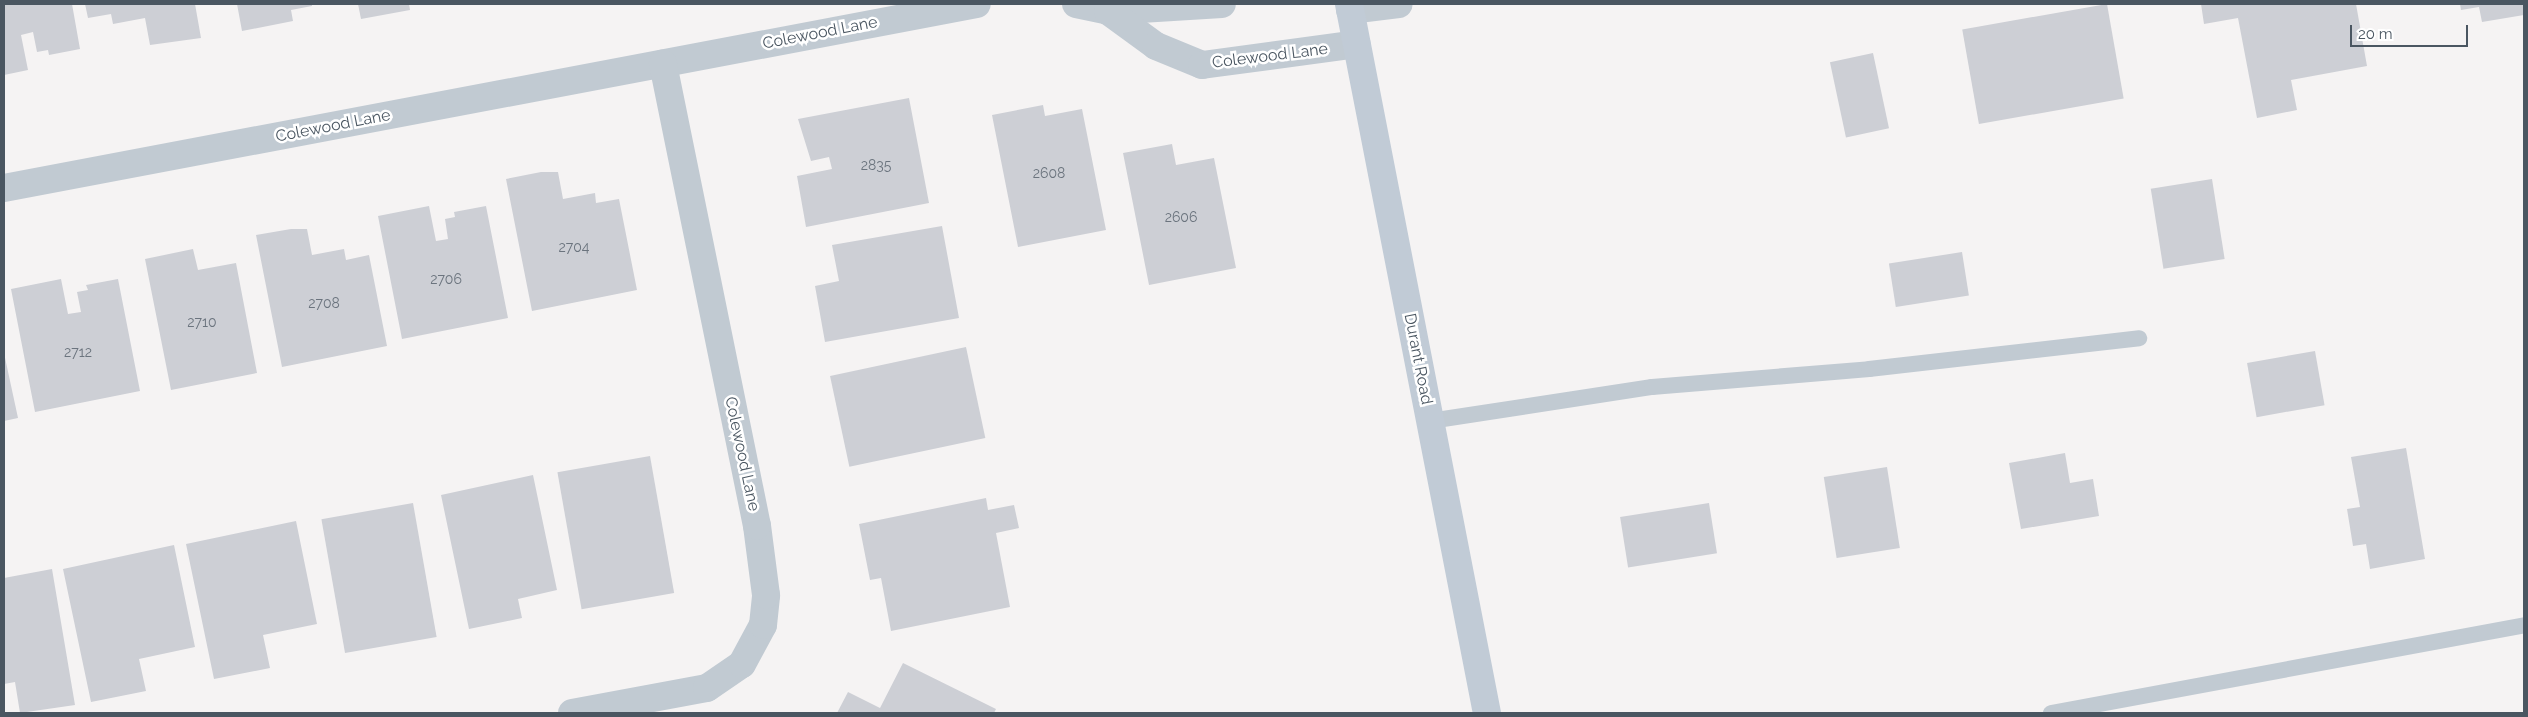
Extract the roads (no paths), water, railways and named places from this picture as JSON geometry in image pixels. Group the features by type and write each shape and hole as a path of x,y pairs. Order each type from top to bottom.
{"street":[{"name":"Colewood Lane","path":"4,188 977,4"},
{"name":"Colewood Lane","path":"1076,4 1108,11 1222,4"},
{"path":"1350,7 1399,4"},
{"name":"Durant Road","path":"1350,7 1430,421 1492,708"},
{"name":"Colewood Lane","path":"1108,11 1156,46 1202,65 1357,44"},
{"name":"Colewood Lane","path":"572,713 707,688 742,664 763,625 766,594 757,526 663,63"}],"lane":[{"path":"1430,421 1642,388 1869,369 2139,338"},
{"path":"2050,713 2524,625"}]}
